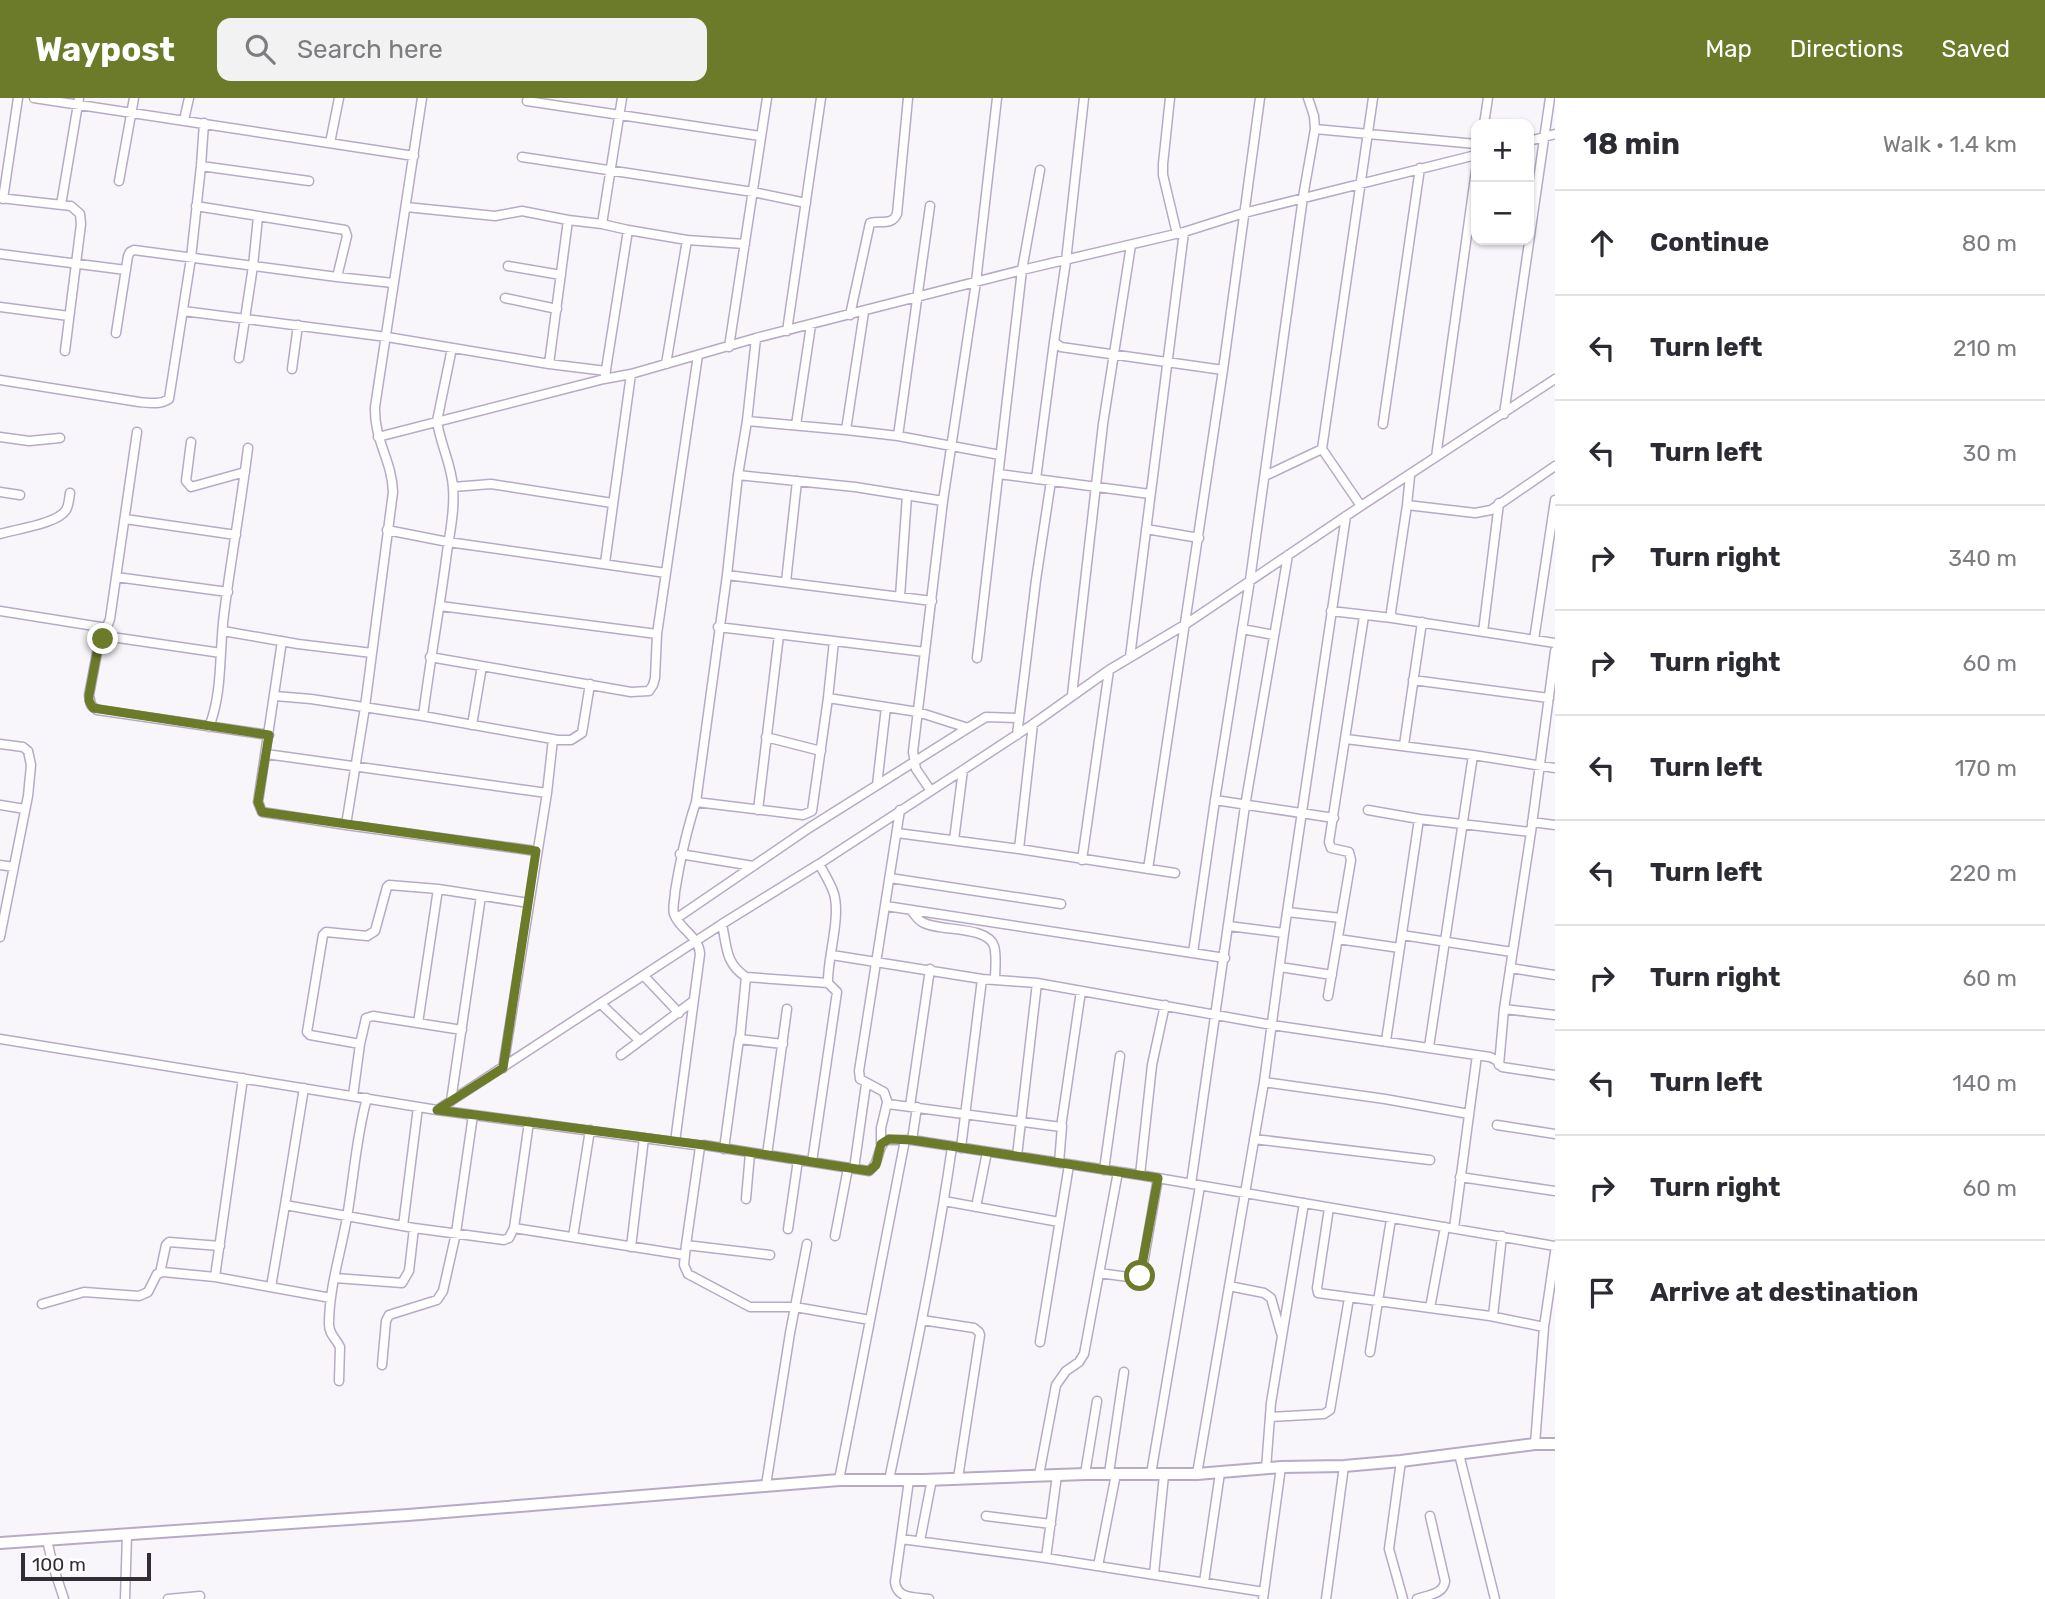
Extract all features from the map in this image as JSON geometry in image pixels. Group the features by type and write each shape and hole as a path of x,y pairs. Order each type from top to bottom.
{"street":[{"path":"18,98 1,199 71,206 80,214 65,351"},
{"path":"34,98 78,101 131,113 414,156"},
{"path":"119,181 134,98"},
{"path":"184,120 189,98"},
{"path":"330,143 339,98"},
{"path":"346,825 365,707 392,482 378,438 375,407 422,98"},
{"path":"601,224 622,98"},
{"path":"729,347 767,98"},
{"path":"787,331 821,98"},
{"path":"850,315 870,223 890,221 897,214 908,98"},
{"path":"931,790 916,769 914,761 918,712 943,501 976,282 997,98"},
{"path":"1036,479 1066,261 1084,98"},
{"path":"1130,657 1169,362 1181,233 1163,175 1170,98"},
{"path":"1148,869 1199,538 1260,98"},
{"path":"1193,953 1315,130 1308,98"},
{"path":"1361,506 1322,449 1373,98"},
{"path":"1484,119 1488,98"},
{"path":"1504,414 1550,98"},
{"path":"61,205 78,101"},
{"path":"527,102 760,136"},
{"path":"0,380 153,404 169,398 191,258 204,123"},
{"path":"1315,130 1471,144"},
{"path":"1534,140 1555,134"},
{"path":"0,149 10,150"},
{"path":"378,438 605,375 631,374 756,338 1022,270 1181,233 1303,197 1471,156"},
{"path":"522,158 753,192 806,203"},
{"path":"201,166 309,181"},
{"path":"1382,424 1420,168"},
{"path":"977,658 1022,270 1040,170"},
{"path":"1436,457 1474,182"},
{"path":"196,206 345,230 337,277"},
{"path":"898,436 930,206"},
{"path":"406,207 495,216 522,211 687,240 745,244"},
{"path":"239,358 258,217"},
{"path":"549,364 568,220"},
{"path":"605,375 628,230"},
{"path":"666,364 687,240"},
{"path":"1072,695 1113,354 1131,244"},
{"path":"116,333 128,256 134,250 393,283"},
{"path":"0,254 126,270"},
{"path":"508,266 561,275"},
{"path":"505,298 556,309"},
{"path":"0,307 69,316"},
{"path":"183,311 387,337 605,375"},
{"path":"846,430 864,312"},
{"path":"292,369 298,325"},
{"path":"796,425 811,326"},
{"path":"675,1142 700,954 697,942 677,918 673,908 680,854 696,802 756,338"},
{"path":"1054,342 1061,347 1223,370"},
{"path":"423,716 440,606 453,487 437,421 452,348"},
{"path":"430,657 631,692 649,691 655,678 657,634 698,355"},
{"path":"605,563 631,374"},
{"path":"437,1110 963,771 1072,695 1186,624 1555,379"},
{"path":"747,421 898,436 1000,455"},
{"path":"137,432 116,577 106,632 97,653 89,701 93,708 269,735"},
{"path":"0,437 29,441 60,438"},
{"path":"191,442 186,481 191,487 245,472"},
{"path":"209,727 215,707 248,448"},
{"path":"1265,476 1322,449"},
{"path":"1407,505 1475,513 1491,510 1555,466"},
{"path":"999,474 1150,494"},
{"path":"738,475 943,501"},
{"path":"1392,618 1409,476"},
{"path":"786,582 797,481"},
{"path":"1017,735 1051,481"},
{"path":"453,487 491,484 612,503"},
{"path":"0,492 20,495"},
{"path":"0,534 60,515 66,509 70,493"},
{"path":"900,597 907,495"},
{"path":"1534,640 1555,500"},
{"path":"1483,632 1499,503"},
{"path":"1197,1474 1264,1082 1346,516"},
{"path":"125,519 236,535"},
{"path":"1146,529 1199,538"},
{"path":"387,530 448,542 666,573"},
{"path":"1151,1475 1196,1185 1245,806 1288,555"},
{"path":"727,575 932,601"},
{"path":"116,577 228,592"},
{"path":"440,606 657,634"},
{"path":"0,611 221,653"},
{"path":"1331,611 1555,643"},
{"path":"1328,996 1351,856 1349,852 1331,848 1329,845 1364,616"},
{"path":"1404,745 1422,622"},
{"path":"718,627 926,652"},
{"path":"1242,629 1274,635"},
{"path":"223,631 372,653"},
{"path":"758,810 779,635"},
{"path":"696,802 803,815 812,811 834,640"},
{"path":"282,641 258,802 262,812 536,851"},
{"path":"1499,1065 1504,1009 1555,651"},
{"path":"472,725 482,666"},
{"path":"1082,860 1110,670"},
{"path":"1413,680 1549,698"},
{"path":"275,696 365,707 571,740 582,733 590,684"},
{"path":"828,698 918,712 968,728"},
{"path":"877,785 886,707"},
{"path":"677,918 968,728 986,718 1019,718"},
{"path":"1019,849 1033,724"},
{"path":"766,737 821,751"},
{"path":"503,1068 547,793 553,739"},
{"path":"1346,739 1473,754 1555,768"},
{"path":"0,744 23,747 28,751 31,765 0,937"},
{"path":"266,754 547,793"},
{"path":"1429,1047 1473,754"},
{"path":"954,840 963,771"},
{"path":"1214,800 1334,818"},
{"path":"0,805 25,808"},
{"path":"0,1039 437,1110 869,1171 878,1160 887,1103 884,1092 859,1079 859,1071 900,810"},
{"path":"1368,810 1463,825 1531,832"},
{"path":"1386,1041 1419,819"},
{"path":"1532,822 1555,825"},
{"path":"897,833 1175,873"},
{"path":"680,854 753,866"},
{"path":"819,864 834,894 835,903 828,983"},
{"path":"0,865 14,867"},
{"path":"890,878 1061,904"},
{"path":"360,1044 310,1035 307,1032 323,935 327,932 367,936 372,934 389,885 438,889 529,903"},
{"path":"418,1023 438,889"},
{"path":"451,1101 481,896"},
{"path":"886,906 1224,958"},
{"path":"911,910 920,921 927,924 971,931 991,941 994,949 995,980"},
{"path":"1287,912 1341,919"},
{"path":"722,924 730,963 746,977 828,983 837,992 812,1162"},
{"path":"1229,926 1284,933"},
{"path":"1402,935 1512,952"},
{"path":"1338,939 1400,948"},
{"path":"832,955 982,979 1037,984 1272,1025 1429,1047 1494,1058 1499,1065 1507,1068 1555,1075"},
{"path":"1280,967 1332,975"},
{"path":"1510,968 1555,975"},
{"path":"839,1480 908,1140 930,969"},
{"path":"644,976 679,1013"},
{"path":"724,1149 746,977"},
{"path":"889,1480 944,1201 965,1115 982,979"},
{"path":"1017,1156 1037,984"},
{"path":"1059,1163 1081,991"},
{"path":"621,1055 692,1002"},
{"path":"601,1004 640,1041"},
{"path":"1140,1175 1152,1065 1165,1005"},
{"path":"767,1156 787,1009"},
{"path":"1504,1009 1555,1015"},
{"path":"354,1096 360,1044 364,1022 368,1017 462,1030"},
{"path":"740,1038 783,1044"},
{"path":"1430,1308 1460,1178 1477,1055"},
{"path":"1104,1170 1120,1056"},
{"path":"215,1277 243,1078"},
{"path":"1264,1082 1469,1114"},
{"path":"835,1236 866,1084"},
{"path":"271,1287 304,1088"},
{"path":"339,1381 340,1347 330,1333 329,1324 331,1298 366,1098"},
{"path":"887,1103 1062,1126"},
{"path":"403,1226 418,1107"},
{"path":"382,1365 386,1321 389,1315 440,1297 456,1233 473,1115"},
{"path":"285,1205 414,1228 504,1240 513,1235 529,1122"},
{"path":"1497,1125 1555,1135"},
{"path":"573,1237 590,1130"},
{"path":"631,1247 644,1138"},
{"path":"881,1144 889,1139 908,1140 1017,1156 1555,1246"},
{"path":"1254,1139 1430,1160"},
{"path":"702,1146 699,1150 686,1245 684,1265 688,1274 750,1307 795,1307 870,1320"},
{"path":"976,1207 987,1152"},
{"path":"746,1199 750,1153"},
{"path":"788,1229 798,1160"},
{"path":"1040,1342 1069,1165"},
{"path":"1039,1475 1056,1385 1066,1371 1080,1362 1084,1354 1118,1172"},
{"path":"1099,1273 1136,1278 1140,1276 1158,1178"},
{"path":"1460,1178 1555,1191"},
{"path":"944,1201 1059,1222"},
{"path":"1266,1469 1270,1417 1304,1203"},
{"path":"1329,1208 1317,1291 1321,1295 1493,1316 1544,1327"},
{"path":"1370,1352 1391,1219"},
{"path":"335,1278 402,1283 409,1271 414,1228"},
{"path":"514,1228 685,1255"},
{"path":"1493,1316 1502,1236"},
{"path":"42,1304 69,1294 84,1292 139,1296 148,1292 160,1273 169,1242 220,1247"},
{"path":"766,1485 807,1244"},
{"path":"686,1245 770,1255"},
{"path":"1535,1444 1544,1327 1555,1252"},
{"path":"160,1273 215,1277 331,1298"},
{"path":"1229,1286 1264,1293 1271,1298 1282,1336"},
{"path":"1270,1417 1324,1414 1330,1410 1349,1298"},
{"path":"922,1320 974,1328 979,1332 958,1478"},
{"path":"1098,1566 1113,1473 1124,1372"},
{"path":"1085,1474 1097,1401"},
{"path":"0,1543 408,1515 839,1480 1220,1473 1281,1467 1344,1466 1555,1444"},
{"path":"1459,1454 1495,1599"},
{"path":"1401,1461 1390,1549 1402,1599"},
{"path":"1326,1599 1344,1466"},
{"path":"901,1539 1204,1581 1264,1595 1281,1467"},
{"path":"1204,1581 1220,1473"},
{"path":"1046,1558 1057,1475"},
{"path":"1154,1574 1164,1475"},
{"path":"920,1541 932,1479"},
{"path":"909,1480 896,1590 904,1596 929,1599"},
{"path":"986,1516 1051,1524"},
{"path":"1417,1599 1445,1587 1430,1516"},
{"path":"125,1599 127,1534"},
{"path":"47,1540 64,1599"},
{"path":"168,1599 200,1596"}],"route":[{"path":"103,639 97,653 89,695 93,708 269,735 258,802 259,809 266,814 536,851 503,1068 437,1110 704,1145 869,1171 876,1165 881,1144 889,1139 912,1140 1158,1178 1140,1276"}]}
